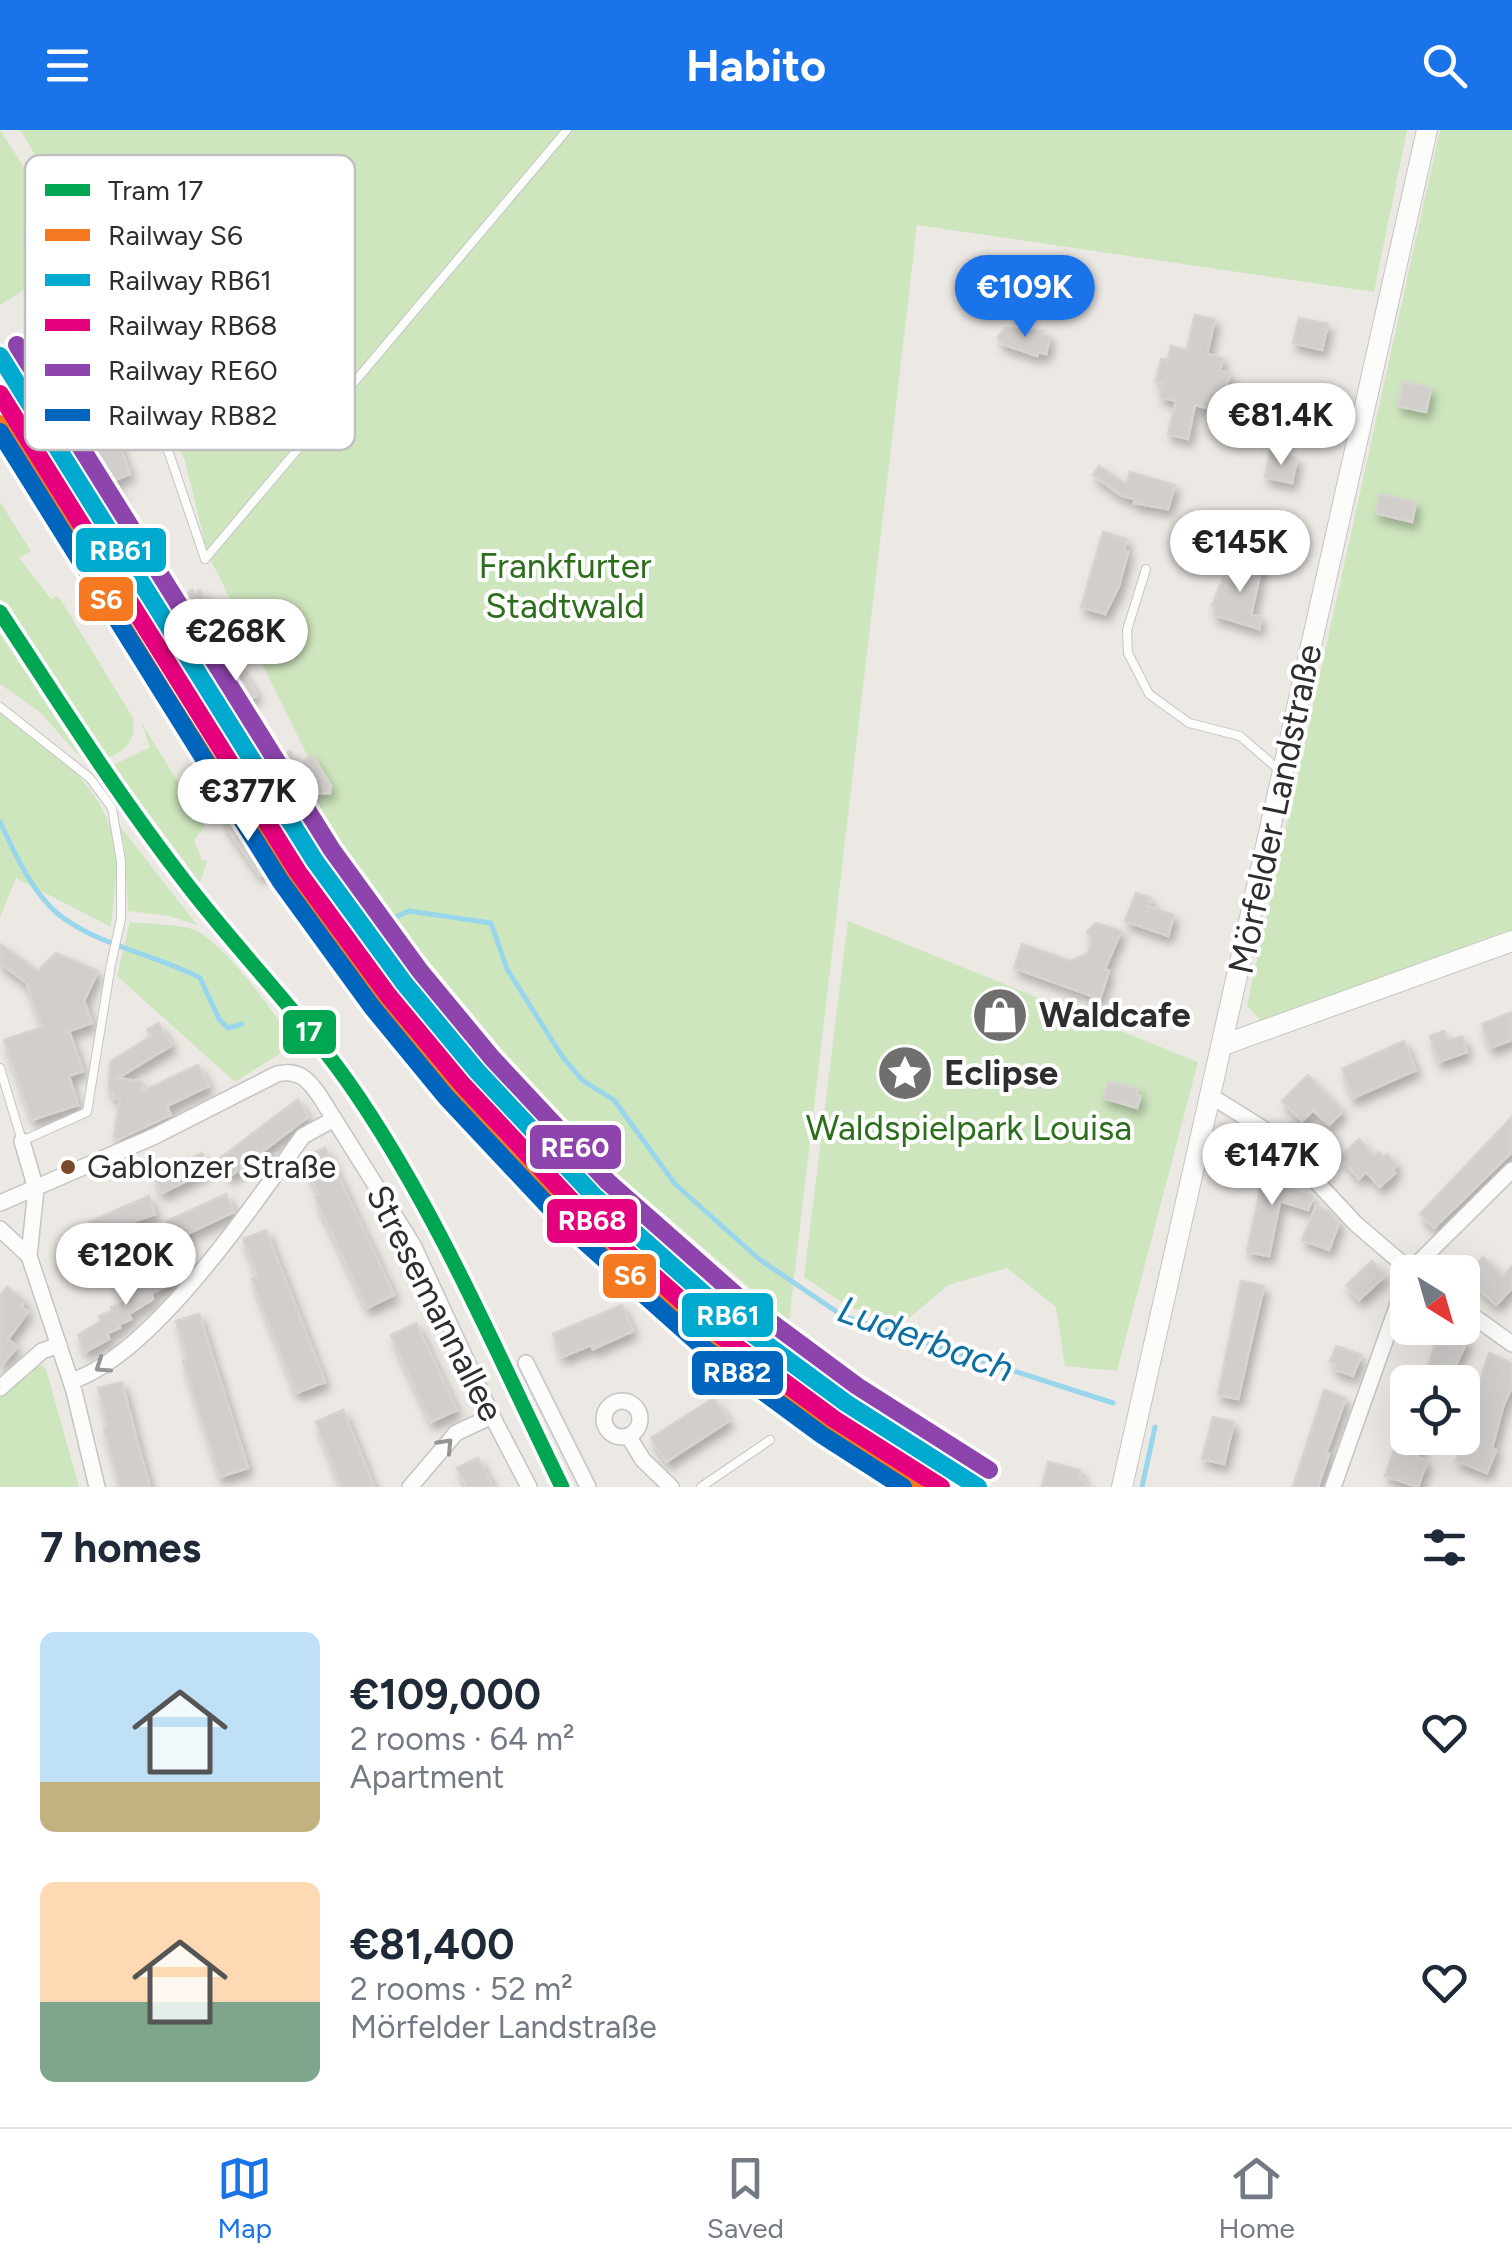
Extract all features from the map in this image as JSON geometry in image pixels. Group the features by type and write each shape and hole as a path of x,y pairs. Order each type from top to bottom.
{"main road":[{"name":"Mörfelder Landstraße","path":"1122,1487 1427,130"},
{"path":"1222,1046 1512,941"}],"street":[{"name":"Stresemannallee","path":"36,1189 155,1136 277,1074 300,1074 310,1082 413,1245 529,1487"},
{"path":"1212,1096 1272,1135 1390,1255"},
{"path":"70,1381 92,1374 158,1320 304,1136 334,1119"},
{"path":"22,1141 36,1189 29,1256 70,1381 97,1487"},
{"path":"1427,1255 1512,1170"},
{"path":"0,1204 36,1189"},
{"path":"0,1229 29,1256"},
{"path":"1480,1321 1512,1344"},
{"path":"1333,1487 1390,1326"},
{"path":"0,1388 42,1351 58,1344"},
{"name":"Stresemannallee","path":"526,1363 588,1487"},
{"path":"410,1487 456,1433 492,1416"},
{"path":"630,1437 643,1460 671,1487"}],"lane":[{"path":"355,381 567,130"},
{"path":"167,450 205,559 297,450"},
{"path":"1146,568 1127,630 1128,653 1149,694 1189,724 1240,736 1282,771"},
{"path":"0,707 90,778 112,808 120,861 121,918 87,1112 22,1141 0,1068"},
{"path":"701,1487 770,1440"}],"green space":[{"path":"0,130 25,169 25,289 0,305"},
{"name":"Frankfurter Stadtwald","path":"20,130 1407,130 1374,292 917,225 789,1321 576,1139 403,930 319,810 325,783 306,753 202,542 180,450 355,450 355,155 35,155"},
{"path":"1440,130 1512,130 1512,933 1262,1022 1247,1005"},
{"path":"0,502 31,551 19,558 51,599 57,596 62,602 133,718 131,739 123,749 104,759 0,599"},
{"path":"0,633 83,760 40,712 0,684"},
{"path":"0,712 58,756 91,790 103,810 116,858 111,927 16,878 0,917"},
{"path":"141,722 205,826 194,840 202,860 207,861 200,883 109,767 150,747"},
{"path":"120,826 197,925 169,916 128,911"},
{"name":"Waldspielpark Louisa","path":"848,921 1198,1062 1117,1371 1065,1366 1056,1307 1007,1268 948,1285 901,1325 849,1307 804,1277"},
{"path":"130,922 185,927 204,936 248,980 295,1044 235,1082 117,976"},
{"path":"42,1365 79,1487 0,1487 0,1397"}],"building":[{"path":"1195,315 1215,319 1207,354 1223,358 1220,371 1230,373 1224,398 1215,396 1212,409 1195,405 1188,439 1168,434 1176,401 1160,397 1163,383 1156,382 1161,359 1168,360 1171,346 1187,350"},
{"path":"1299,318 1328,324 1322,350 1293,343"},
{"path":"1005,328 1043,331 1042,335 1050,336 1046,354 1038,352 1037,356 1002,344 998,337"},
{"path":"1403,382 1431,388 1426,412 1398,406"},
{"path":"91,450 121,450 130,474 112,481 122,497 111,503 83,459"},
{"path":"1270,452 1297,458 1292,483 1265,477"},
{"path":"1099,466 1126,484 1130,472 1175,485 1168,509 1134,503 1135,499 1122,496 1093,475"},
{"path":"1380,494 1416,502 1412,522 1375,513"},
{"path":"1103,532 1127,539 1124,550 1128,552 1119,586 1105,614 1081,607"},
{"path":"1245,556 1263,561 1251,615 1261,617 1259,629 1214,615 1216,607 1212,606 1223,578 1239,581"},
{"path":"192,590 194,594 200,590 225,632 201,646 174,604"},
{"path":"235,660 257,695 237,707 215,672"},
{"path":"290,751 299,764 312,755 331,786 330,793 308,794 308,784 289,795 271,764"},
{"path":"237,812 273,867 260,876 223,822"},
{"path":"1136,893 1151,898 1148,906 1174,915 1168,936 1125,921"},
{"path":"1096,923 1121,931 1105,969 1109,971 1100,999 1014,968 1022,944 1071,961 1088,953 1092,940 1087,932"},
{"path":"0,944 38,971 56,953 98,971 84,1001 92,1023 69,1031 83,1071 69,1076 78,1105 32,1120 4,1040 42,1027 27,983 0,963"},
{"path":"1512,1012 1512,1040 1490,1048 1482,1024"},
{"path":"158,1023 172,1045 118,1078 143,1082 141,1092 198,1065 209,1086 167,1106 171,1115 117,1140 114,1136 120,1099 109,1091 110,1062 151,1036 147,1030"},
{"path":"1444,1031 1448,1041 1462,1036 1467,1052 1439,1062 1430,1036"},
{"path":"1404,1041 1416,1070 1353,1098 1342,1069"},
{"path":"1308,1075 1341,1109 1329,1125 1313,1110 1302,1121 1282,1101"},
{"path":"1108,1082 1138,1088 1136,1095 1141,1096 1137,1108 1103,1098"},
{"path":"298,1099 308,1117 229,1177 219,1159"},
{"path":"1512,1117 1512,1152 1434,1228 1420,1214"},
{"path":"1359,1139 1374,1156 1379,1152 1383,1157 1387,1154 1397,1165 1392,1170 1395,1173 1380,1187 1366,1172 1359,1179 1340,1157"},
{"path":"325,1148 394,1295 367,1308 315,1197 320,1195 302,1158"},
{"path":"202,1153 210,1169 162,1193 154,1177"},
{"path":"1266,1162 1286,1167 1282,1187 1313,1197 1308,1210 1280,1201 1269,1256 1247,1252"},
{"path":"226,1194 234,1212 176,1239 167,1221"},
{"path":"149,1196 155,1214 118,1227 120,1231 96,1240 89,1222"},
{"path":"1316,1206 1329,1211 1339,1223 1329,1250 1302,1240"},
{"path":"266,1230 325,1382 296,1393 252,1279 258,1277 243,1239"},
{"path":"1483,1257 1503,1276 1512,1266 1512,1288 1496,1305 1480,1290"},
{"path":"1372,1261 1385,1276 1359,1300 1346,1285"},
{"path":"168,1263 175,1281 151,1294 153,1299 129,1314 131,1319 107,1333 109,1339 85,1352 78,1335 101,1321 99,1316 112,1311 111,1307 124,1302 122,1297 146,1282 144,1277"},
{"path":"1241,1281 1264,1286 1238,1399 1218,1395"},
{"path":"7,1287 25,1301 21,1306 28,1312 8,1339 17,1347 0,1367 0,1296"},
{"path":"622,1305 633,1331 593,1349 591,1345 562,1357 553,1334"},
{"path":"199,1314 248,1468 220,1477 183,1361 188,1360 176,1321"},
{"path":"416,1323 457,1410 431,1422 391,1335"},
{"path":"1435,1345 1465,1345 1456,1365 1428,1365"},
{"path":"1336,1346 1361,1355 1353,1376 1334,1369 1336,1364 1330,1362"},
{"path":"1489,1353 1512,1363 1512,1386 1487,1473 1456,1461 1458,1455 1480,1455 1480,1381"},
{"path":"122,1382 150,1487 120,1487 104,1428 108,1427 98,1388"},
{"path":"1324,1390 1346,1398 1326,1453 1329,1454 1318,1487 1293,1487"},
{"path":"714,1398 729,1421 666,1462 651,1438"},
{"path":"343,1410 374,1487 342,1487 328,1453 316,1422"},
{"path":"1213,1417 1234,1422 1224,1464 1202,1459"},
{"path":"1392,1455 1418,1455 1427,1461 1418,1487 1385,1476"},
{"path":"478,1458 493,1487 467,1487 457,1468"},
{"path":"1048,1462 1080,1470 1079,1475 1088,1487 1042,1487"}],"waterway":[{"name":"Luderbach","path":"0,822 32,883 58,914 91,934 200,978 219,1019 228,1028 242,1024"},
{"name":"Luderbach","path":"380,924 409,911 491,923 507,969 562,1056 582,1080 614,1100 675,1184 759,1259 843,1316 1113,1403"},
{"name":"Luderbach","path":"1142,1487 1155,1427"}],"railway":[{"path":"0,399 25,440"},
{"path":"31,450 288,864 398,1012 465,1091 608,1238 686,1306 849,1431 936,1487"}],"tram line":[{"name":"17","path":"0,612 167,858 320,1045 389,1144 442,1240 562,1487"}],"rail line":[{"name":"RE60","path":"17,345 25,358"},
{"name":"RB61","path":"0,356 25,396"},
{"name":"RB68","path":"0,394 25,434"},
{"name":"S6","path":"0,424 228,793 351,971 418,1057 537,1189 637,1283 800,1410 914,1487"},
{"name":"RB82","path":"0,432 281,882 372,1007 446,1097 567,1226 705,1349 822,1435 903,1487"},
{"name":"RB68","path":"35,450 298,872 388,995 462,1084 581,1211 719,1334 834,1419 941,1487"},
{"name":"RB61","path":"59,450 315,861 404,983 477,1071 594,1196 732,1319 846,1403 978,1487"},
{"name":"RE60","path":"82,450 332,850 420,971 492,1058 608,1182 745,1303 857,1386 989,1470"}],"place":[{"name":"Waldcafe","path":"1000,1015"},
{"name":"Eclipse","path":"905,1073"},
{"name":"Gablonzer Straße","path":"68,1167"}]}
